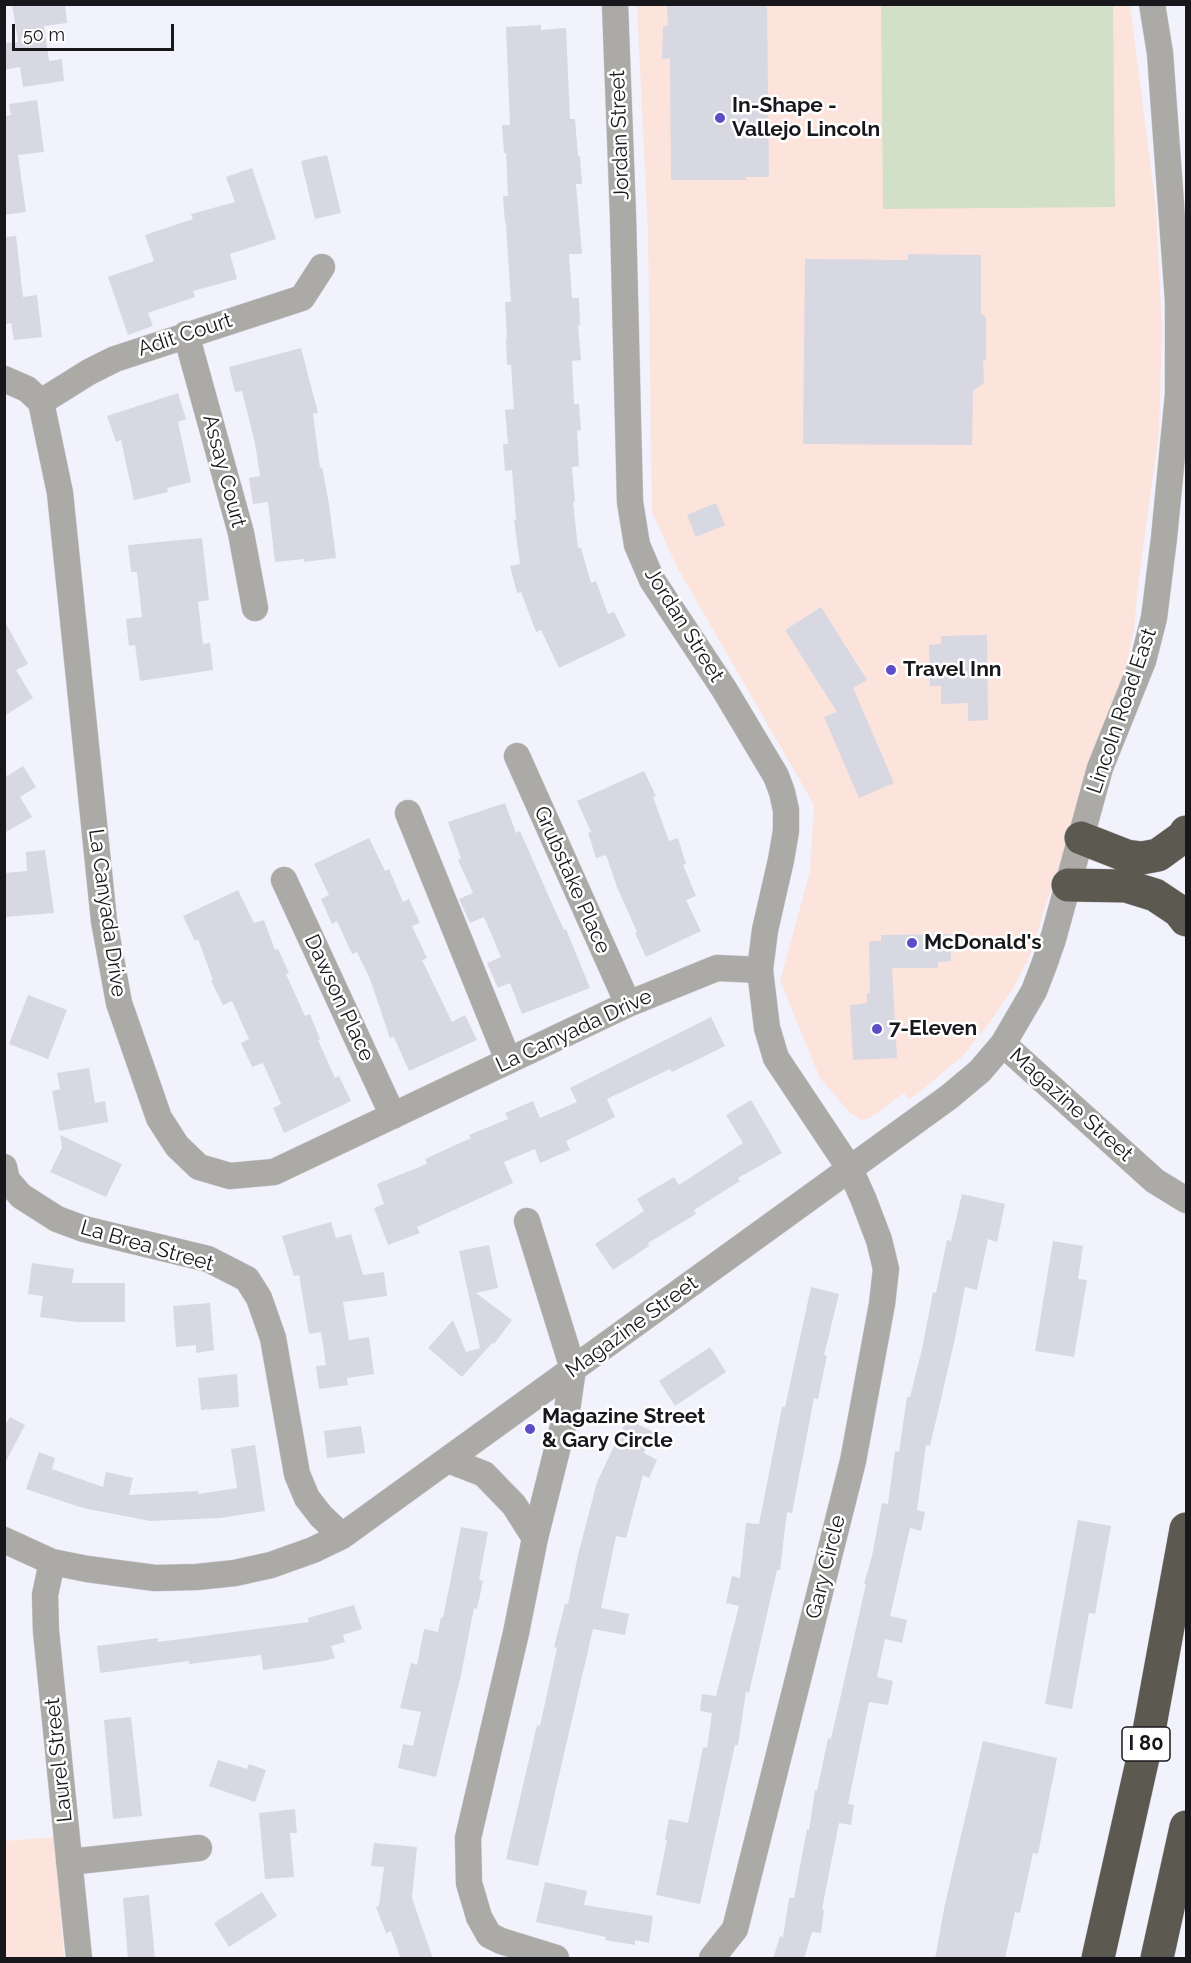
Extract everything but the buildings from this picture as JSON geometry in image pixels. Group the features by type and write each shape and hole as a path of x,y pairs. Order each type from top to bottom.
{"highway":[{"path":"1081,838 1126,856 1142,858 1158,855 1183,837 1186,832"},
{"path":"1068,885 1126,886 1155,895 1179,911 1186,920"},
{"name":"I 80","path":"1098,1959 1149,1731 1186,1529"},
{"path":"1157,1959 1186,1827"}],"street":[{"name":"Jordan Street","path":"615,4 630,502 637,545 652,580 724,689 776,776 782,792 786,810 786,831 765,930 760,970 767,1028 776,1058 850,1169"},
{"name":"Lincoln Road East","path":"1003,1044 1034,991 1053,939 1100,768 1143,661 1154,618 1177,404 1178,301 1160,53 1152,4"},
{"name":"Adit Court","path":"41,402 116,358 302,298 322,267"},
{"name":"Assay Court","path":"186,334 241,533 255,608"},
{"path":"4,379 27,389 41,402"},
{"name":"La Canyada Drive","path":"41,402 60,493 104,921 119,1003 159,1118 177,1146 199,1167 230,1176 274,1172 508,1060 628,1005 717,968 760,970"},
{"name":"Grubstake Place","path":"517,756 628,1005"},
{"path":"408,813 508,1060"},
{"name":"Dawson Place","path":"284,880 393,1116"},
{"name":"Magazine Street","path":"4,1540 52,1562 155,1578 235,1573 271,1565 342,1536 949,1097 980,1071 1003,1044 1155,1181 1186,1200"},
{"name":"La Brea Street","path":"4,1167 7,1180 21,1196 57,1219 84,1229 208,1259 247,1279 259,1298 273,1338 297,1474 307,1498 321,1516 342,1536"},
{"name":"Gary Circle","path":"712,1959 735,1929 853,1461 882,1305 886,1269 879,1240 850,1169"},
{"path":"527,1221 573,1370 567,1410 535,1538 516,1633 468,1838 469,1883 478,1917 489,1935 556,1959"},
{"path":"448,1460 484,1474 514,1505 535,1538"},
{"name":"Laurel Street","path":"52,1562 45,1595 46,1631 79,1959"},
{"path":"69,1862 199,1848"}],"shaded area":[{"path":"637,5 1130,5 1156,208 1162,331 1159,432 1134,630 1124,678 1043,913 1033,949 1014,987 962,1057 909,1100 904,1093 870,1118 861,1120 849,1112 820,1078 780,981 810,871 814,805 677,567 652,512 648,234"},
{"path":"55,1837 64,1958 5,1958 5,1841"}],"green space":[{"path":"881,5 1113,5 1115,207 883,209"}],"place":[{"name":"In-Shape - Vallejo Lincoln","path":"720,118"},
{"name":"Travel Inn","path":"891,670"},
{"name":"McDonald's","path":"912,943"},
{"name":"7-Eleven","path":"877,1029"},
{"name":"Magazine Street & Gary Circle","path":"530,1429"}]}
